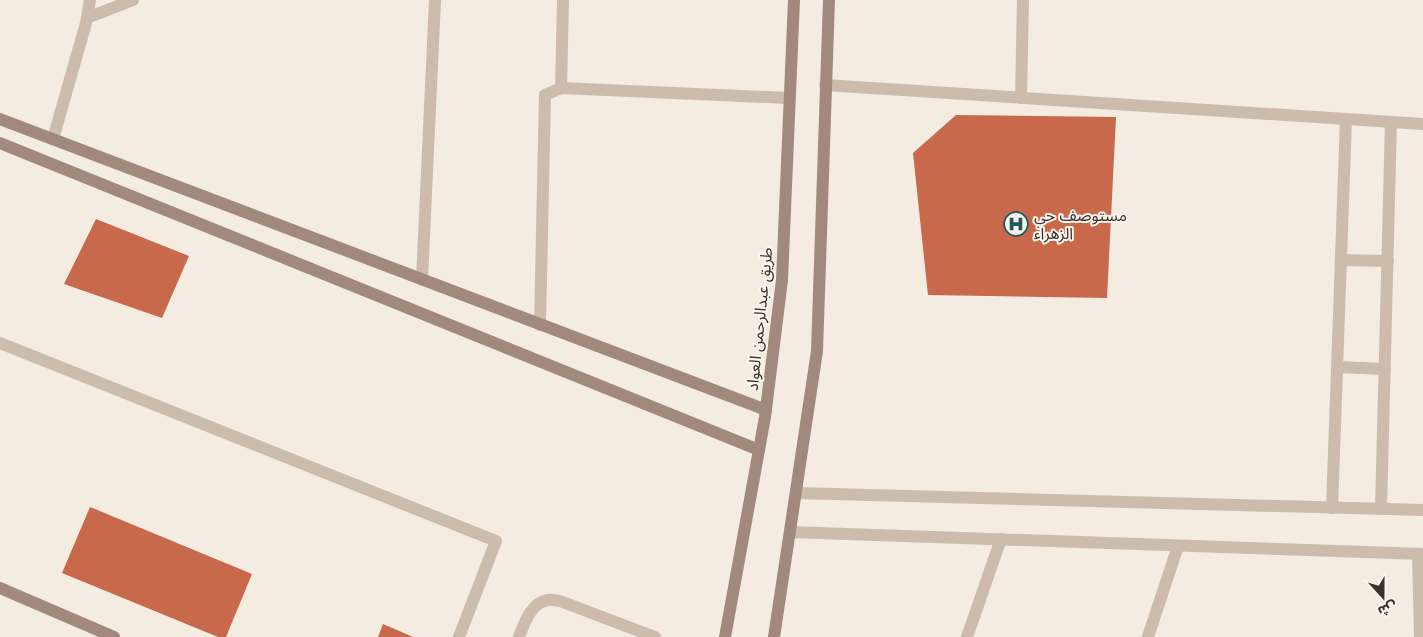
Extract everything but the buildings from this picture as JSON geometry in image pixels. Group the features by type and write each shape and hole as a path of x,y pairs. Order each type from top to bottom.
{"street":[{"path":"53,139 87,18 90,0"},
{"path":"87,18 133,0"},
{"path":"422,280 436,0"},
{"path":"561,88 562,0"},
{"name":"طريق عبدالرحمن العواد","path":"725,637 766,410 782,280 794,0"},
{"path":"774,637 817,352 829,0"},
{"path":"1021,98 1023,0"},
{"path":"825,85 1423,124"},
{"path":"540,324 545,95 561,88 789,98"},
{"path":"0,119 766,410"},
{"path":"1332,508 1346,119"},
{"path":"1381,509 1391,122"},
{"path":"0,143 759,450"},
{"path":"1341,260 1388,261"},
{"path":"0,343 496,541 459,637"},
{"path":"1338,367 1384,369"},
{"path":"796,493 1423,510"},
{"path":"790,532 1421,554 1420,637"},
{"path":"967,637 1001,539"},
{"path":"1148,637 1178,546"},
{"path":"0,588 114,637"},
{"path":"518,637 524,622 534,607 547,600 560,601 655,637"}],"place":[{"name":"مستوصف حي الزهراء","path":"1016,224"}]}
